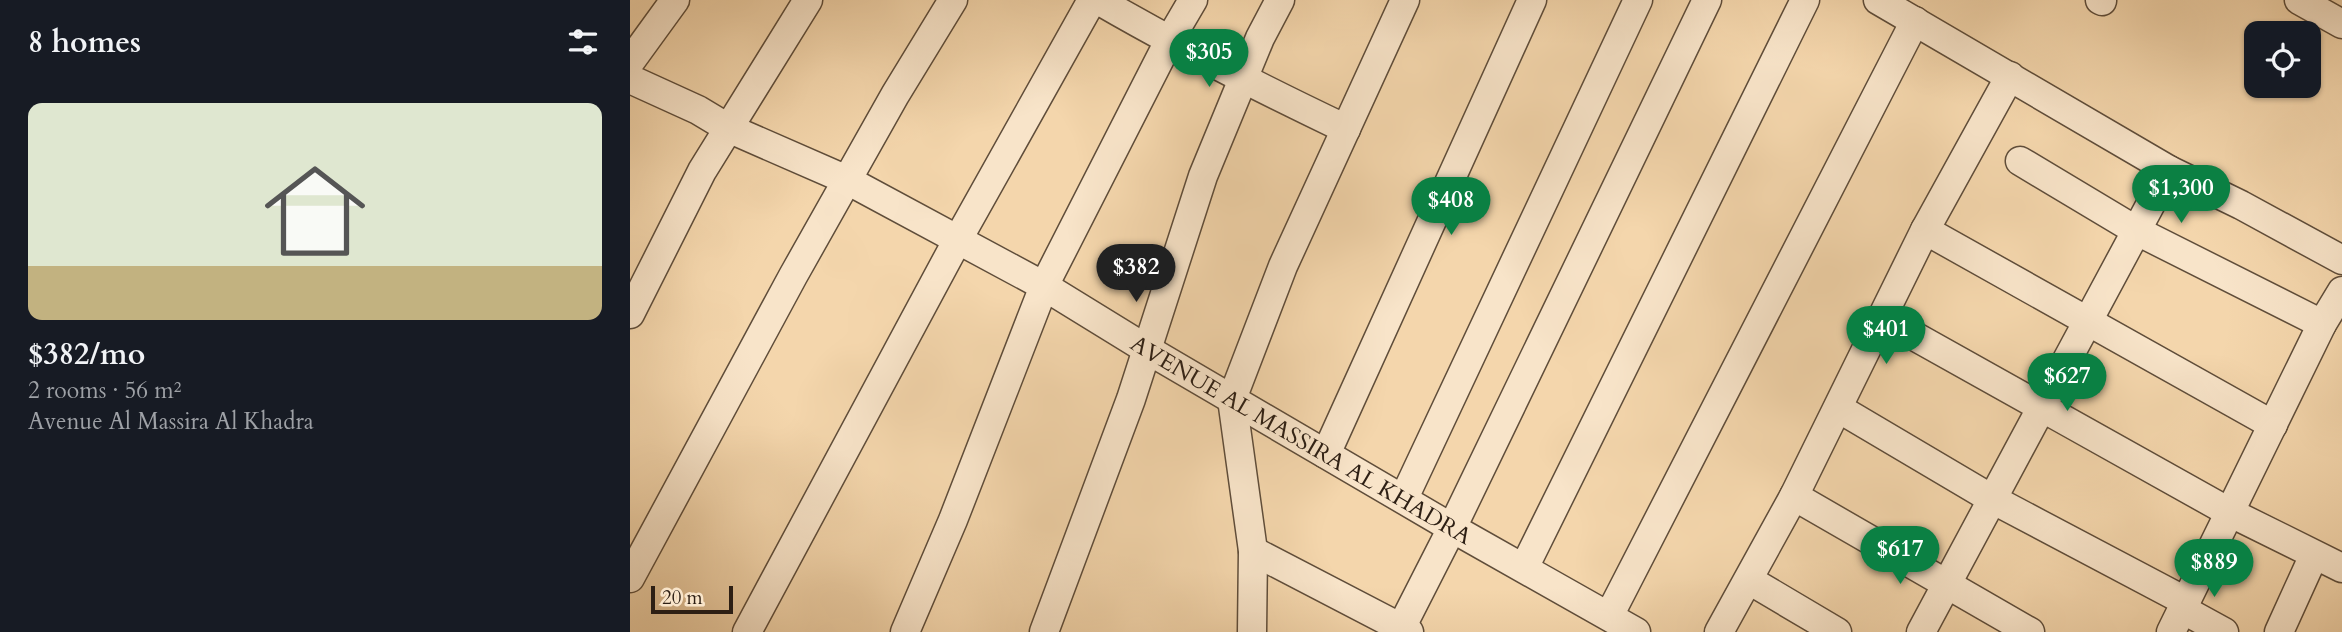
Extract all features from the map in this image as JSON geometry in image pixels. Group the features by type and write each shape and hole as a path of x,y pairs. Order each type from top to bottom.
{"street":[{"path":"630,62 675,0"},
{"path":"630,314 702,171 808,0"},
{"path":"630,578 847,180 953,0"},
{"path":"747,632 957,240 1092,0"},
{"path":"1098,0 1169,41 1346,129"},
{"path":"905,632 953,520 1044,286 1169,41 1193,0"},
{"path":"1044,632 1148,350 1198,189 1260,38 1280,0"},
{"path":"1252,632 1253,551 1232,399 1283,266 1405,0"},
{"path":"1325,454 1532,0"},
{"path":"1404,498 1638,0"},
{"path":"1253,551 1403,631 1707,0"},
{"path":"1524,568 1805,0"},
{"path":"1878,0 2169,170 2241,205 2342,260"},
{"path":"2299,0 2342,24"},
{"path":"1609,617 1915,21"},
{"path":"1719,632 1794,496 1926,230 2010,76"},
{"name":"AVENUE AL MASSIRA AL KHADRA","path":"630,79 698,110 728,128 847,180 1044,286 1325,454 1636,632"},
{"path":"2020,161 2137,231 2322,324"},
{"path":"1920,632 2169,170"},
{"path":"1926,230 2273,425"},
{"path":"2179,614 2322,324 2342,291"},
{"path":"1882,318 2229,512 2342,568"},
{"path":"1838,408 1993,499 2179,614 2224,632"},
{"path":"1794,496 2030,632"},
{"path":"2279,632 2314,555"},
{"path":"1749,580 1837,632"}]}
